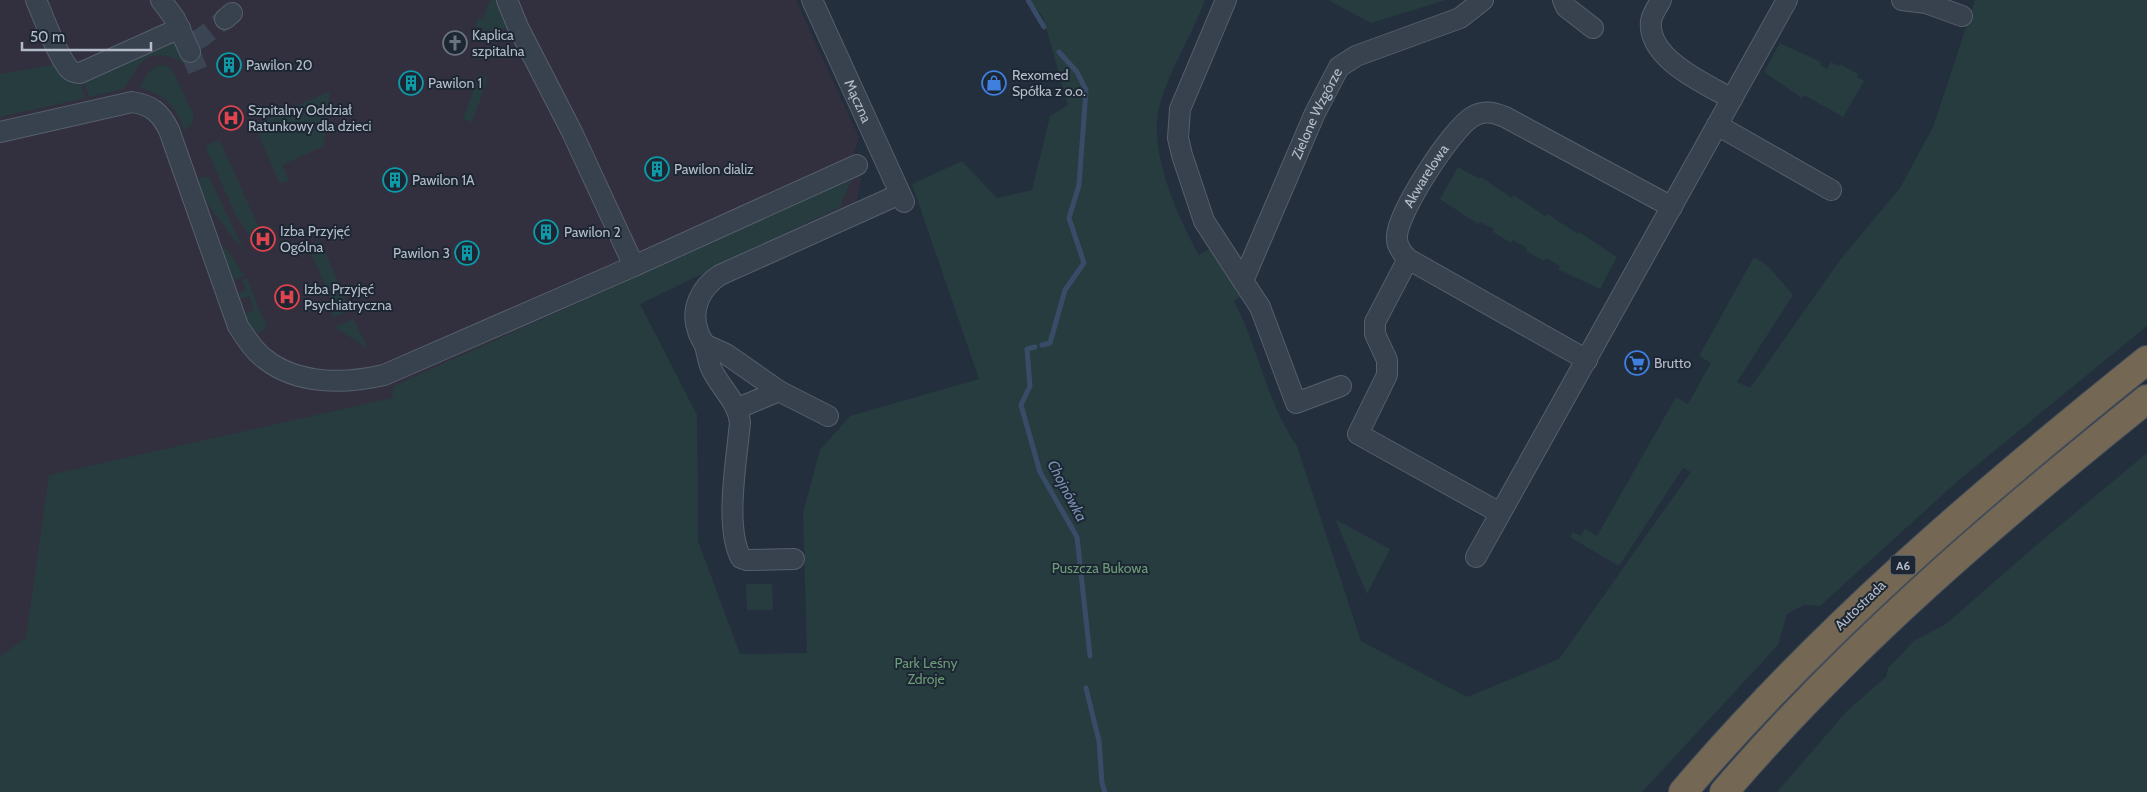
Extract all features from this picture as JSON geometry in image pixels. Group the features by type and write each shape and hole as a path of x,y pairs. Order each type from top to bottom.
{"highway":[{"name":"Autostrada","path":"1683,792 1802,662 1906,562 1982,495 2147,360"},
{"name":"A6","path":"1724,792 1816,691 1926,585 2040,485 2147,399"}],"street":[{"path":"36,0 69,70 75,73 187,41 161,0"},
{"path":"507,0 518,28 572,132 634,266"},
{"name":"Mączna","path":"704,344 697,326 696,306 709,282 902,198 812,0"},
{"path":"1226,0 1180,109 1178,138 1182,155 1204,221 1260,307 1296,403 1341,386"},
{"name":"Zielone Wzgórze","path":"1243,281 1315,113 1339,67 1356,56 1460,18 1483,0"},
{"path":"1563,0 1566,7 1593,28"},
{"path":"1661,0 1652,21 1654,39 1661,51 1684,71 1732,99"},
{"path":"1476,557 1787,0"},
{"path":"1902,0 1926,3 1962,16"},
{"path":"0,132 132,102 151,106 162,116 169,130 238,326 250,344 265,359 284,369 320,380 356,381 384,375 634,266 857,165"},
{"name":"Akwarelowa","path":"1408,260 1398,246 1396,238 1401,221 1436,158 1461,126 1480,113 1488,112 1505,117 1672,207"},
{"path":"1717,125 1831,190"},
{"path":"1500,513 1358,434 1387,375 1387,360 1375,334 1375,322 1408,260 1587,360"},
{"path":"704,344 726,354 779,391 828,416"},
{"path":"704,344 711,368 728,396 738,408 740,422 733,514 733,535 738,552 741,558 747,560 794,559"},
{"path":"738,408 779,391"}],"shaded area":[{"path":"0,0 796,0 859,138 853,155 861,179 856,204 725,261 640,304 697,415 698,541 747,673 0,697"}],"green space":[{"path":"490,0 499,0 509,27 488,34 487,31 475,26 478,18 482,19"},
{"name":"Puszcza Bukowa","path":"1029,0 1205,0 1170,77 1160,104 1157,122 1158,141 1166,182 1190,239 1199,255 1211,248 1243,295 1234,301 1243,319 1270,393 1286,429 1297,446 1361,641 1467,697 1559,659 1691,472 1683,468 1619,566 1570,537 1573,532 1581,536 1585,529 1597,536 1676,397 1688,404 1711,363 1699,356 1754,257 1768,266 1793,295 1737,382 1750,388 1840,260 1900,188 1933,127 1975,0 2147,0 2147,326 1960,479 1820,606 1804,605 1787,614 1778,645 1642,792 0,792 0,656 26,638 49,475 392,398 394,386 852,179 840,207 640,304 697,415 698,541 740,654 807,653 803,513 820,450 850,416 979,379 912,184 962,161 997,198 1032,190 1050,116 1068,105 1043,17"},
{"path":"1328,0 1446,0 1371,23"},
{"path":"174,41 179,46 188,66 174,58 160,55 154,56 142,62 123,89 89,97 83,79"},
{"path":"1780,43 1821,62 1820,65 1827,69 1831,62 1838,66 1840,64 1858,74 1857,77 1864,81 1843,117 1804,95 1802,98 1764,72"},
{"path":"59,64 68,80 80,81 85,98 0,117 0,74"},
{"path":"161,65 169,67 174,73 193,113 193,123 184,131 177,114 169,103 140,87 151,70"},
{"path":"479,74 487,77 487,81 472,122 463,119"},
{"path":"330,91 324,146 282,165 289,180 280,184 254,125"},
{"path":"220,140 259,228 251,232 259,249 236,216 206,148 209,144"},
{"path":"1458,167 1480,179 1481,177 1512,198 1514,195 1545,216 1547,214 1578,234 1579,232 1617,257 1600,289 1558,269 1560,266 1546,258 1544,261 1526,251 1527,248 1513,240 1511,243 1493,232 1494,229 1480,222 1478,224 1440,199"},
{"path":"200,177 209,177 245,253 208,205 197,182 201,180"},
{"path":"318,241 321,242 349,308 348,311 333,318 329,308 334,305 308,247"},
{"path":"222,246 226,248 245,276 232,281 220,248"},
{"path":"247,278 264,321 267,320 264,330 258,333 247,327 244,314 254,310 249,296 240,299 236,295 246,290 242,280"},
{"path":"353,319 367,346 366,348 335,327"},
{"path":"2147,453 2147,792 1777,792 1847,711 1886,677 1888,668 1914,641 1946,624 2033,548"},
{"path":"1335,519 1390,549 1367,594"},
{"path":"746,584 772,584 773,610 747,610"}],"waterway":[{"name":"Chojnówka","path":"1028,0 1044,27"},
{"name":"Chojnówka","path":"1042,345 1050,343 1065,290 1084,263 1069,218 1079,185 1086,90 1077,72 1059,52"},
{"name":"Chojnówka","path":"1035,347 1027,349 1030,386 1021,405 1040,472 1077,537 1090,656"},
{"name":"Chojnówka","path":"1086,688 1099,741 1102,783 1105,792"}],"tunnel":[{"path":"193,42 225,19"},
{"path":"190,52 201,78"}],"place":[{"name":"Kaplica szpitalna","path":"455,43"},
{"name":"Pawilon 20","path":"229,65"},
{"name":"Pawilon 1","path":"411,83"},
{"name":"Rexomed Spółka z o.o.","path":"994,83"},
{"name":"Szpitalny Oddział Ratunkowy dla dzieci","path":"231,118"},
{"name":"Pawilon dializ","path":"657,169"},
{"name":"Pawilon 1A","path":"395,180"},
{"name":"Pawilon 2","path":"546,232"},
{"name":"Izba Przyjęć Ogólna","path":"263,239"},
{"name":"Pawilon 3","path":"467,253"},
{"name":"Izba Przyjęć Psychiatryczna","path":"287,297"},
{"name":"Brutto","path":"1637,363"}],"park label":[{"name":"Park Leśny Zdroje","path":"926,672"}]}
